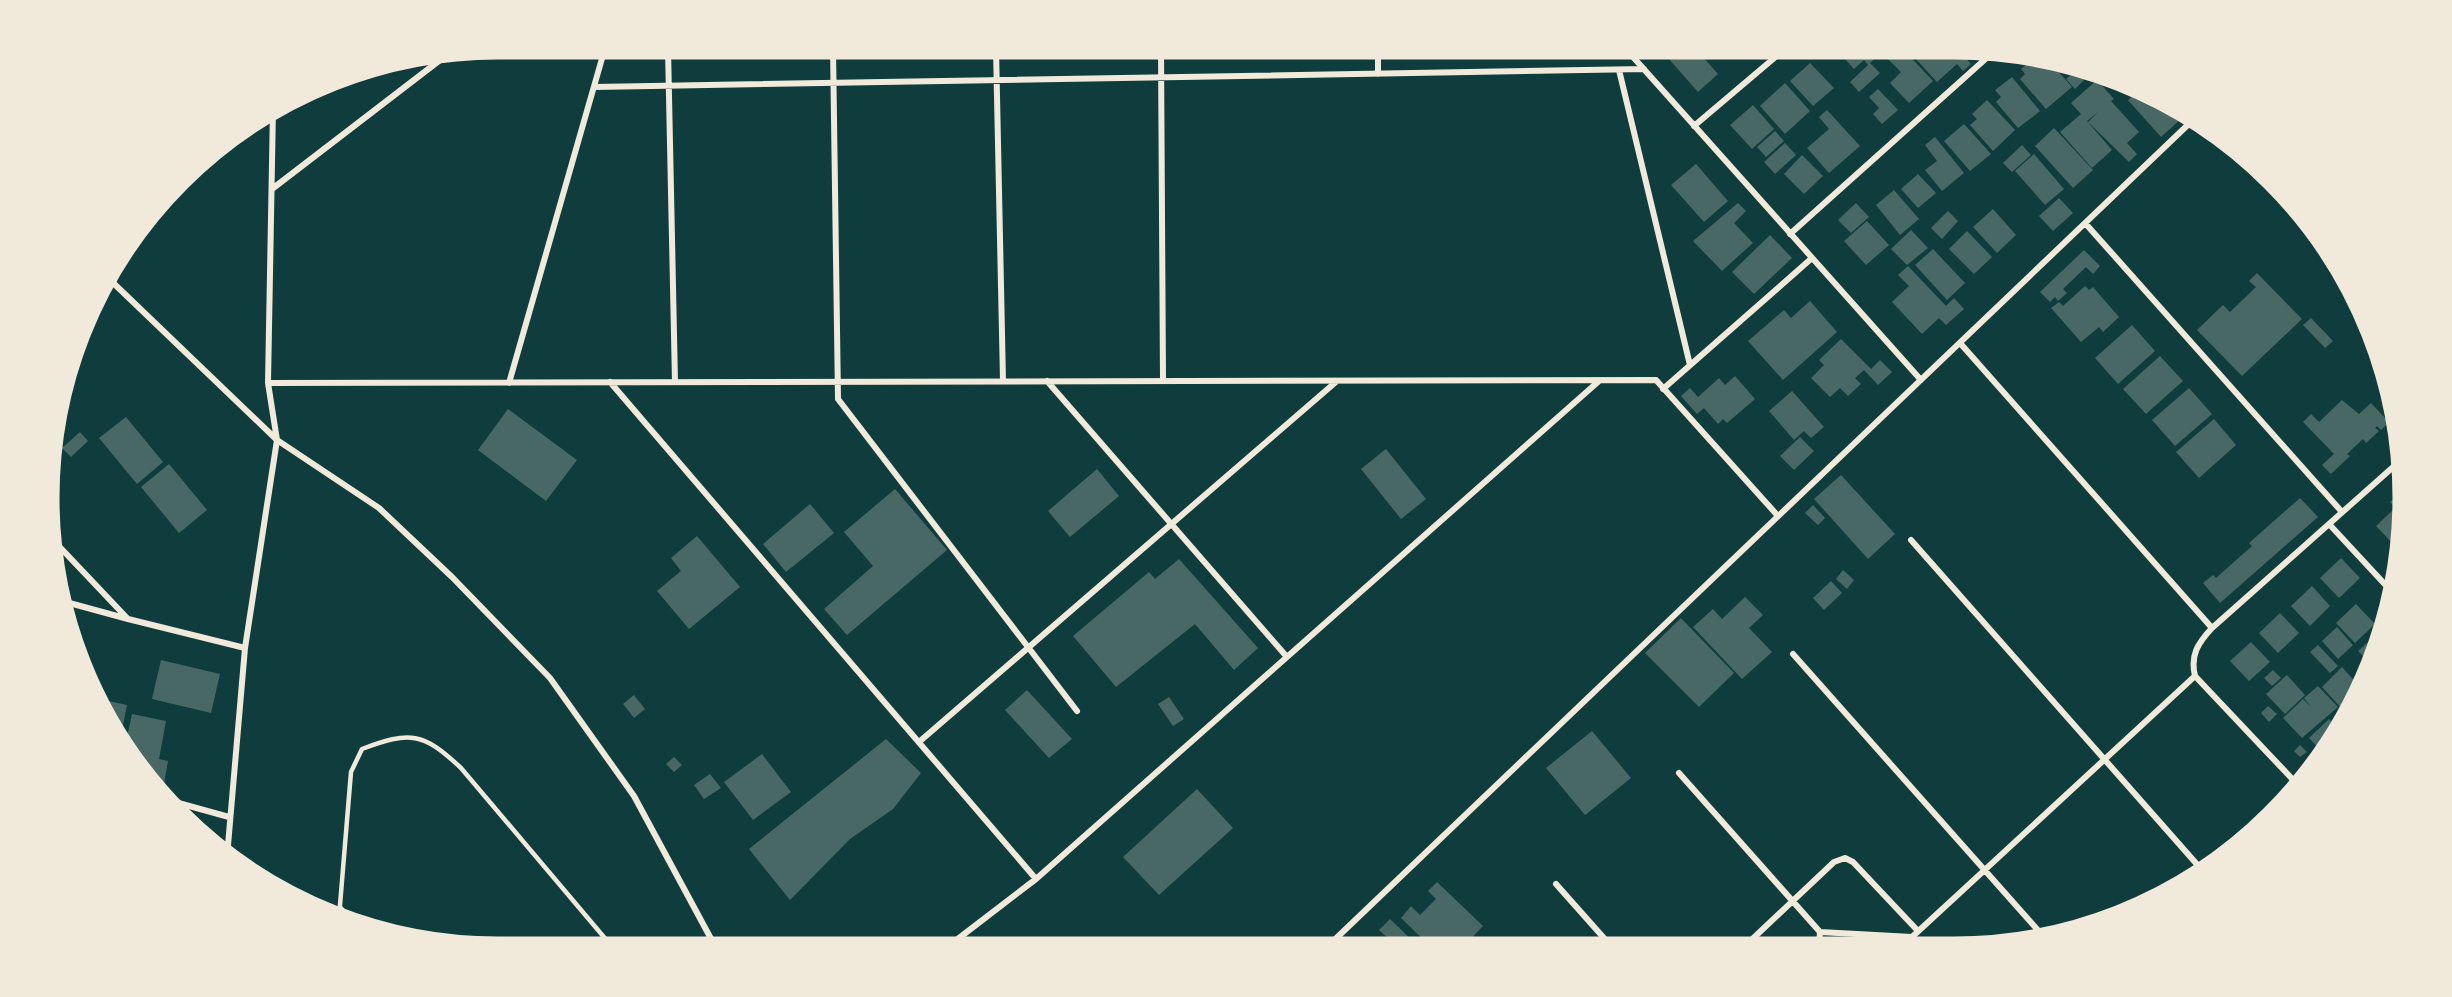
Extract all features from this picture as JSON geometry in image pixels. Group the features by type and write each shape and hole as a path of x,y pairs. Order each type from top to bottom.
{"street":[{"path":"509,383 602,58"},
{"path":"668,58 675,382"},
{"path":"833,58 838,399 1077,711"},
{"path":"996,58 1003,381"},
{"path":"1161,58 1163,381"},
{"path":"1378,58 1378,74"},
{"path":"1635,58 1921,380"},
{"path":"1694,126 1774,58"},
{"path":"1790,234 1985,59"},
{"path":"272,189 436,63"},
{"path":"594,87 1644,69"},
{"path":"1619,70 1690,365"},
{"path":"228,845 245,648 277,440 268,383 273,120"},
{"path":"1336,938 2187,126"},
{"path":"2085,223 2342,512"},
{"path":"1663,388 1812,258"},
{"path":"114,284 277,440 379,508 452,577 550,678 634,796 711,938"},
{"path":"1960,343 2212,628"},
{"path":"959,938 1036,879 1600,380"},
{"path":"268,383 1656,380 1778,516"},
{"path":"1047,381 1287,657"},
{"path":"919,742 1337,381"},
{"path":"610,382 1036,879"},
{"path":"2292,779 2195,676 2194,655 2200,642 2212,628 2393,468"},
{"path":"2329,524 2385,584"},
{"path":"1911,540 2197,865"},
{"path":"61,549 128,620"},
{"path":"71,604 245,648"},
{"path":"1793,654 2038,930"},
{"path":"1914,938 1915,934 2195,676"},
{"path":"1679,773 1820,932 1820,938"},
{"path":"181,804 229,817"},
{"path":"1753,938 1834,862 1845,858 1853,862 1915,934"},
{"path":"1556,884 1604,938"},
{"path":"1820,932 1915,934"}],"lane":[{"path":"342,909 340,907 351,772 362,749 389,739 417,738 438,746 460,768 605,938"}],"building":[{"path":"1668,58 1704,58 1718,74 1698,92"},
{"path":"1844,58 1876,58 1870,63 1880,73 1859,92 1850,82 1868,65 1864,60 1854,69"},
{"path":"1887,58 1911,58 1933,81 1909,103 1890,83 1901,72"},
{"path":"1915,58 1966,58 1971,64 1963,71 1957,64 1937,82"},
{"path":"1810,63 1834,88 1813,106 1790,81"},
{"path":"2026,65 2058,71 2072,87 2046,109 2020,79 2025,74 2021,69"},
{"path":"2071,74 2085,79 2075,89 2066,79"},
{"path":"2012,77 2040,111 2018,128 1996,102 2001,97 1995,90"},
{"path":"2095,82 2101,84 2114,99 2111,101 2139,132 2127,143 2137,154 2129,162 2088,122 2098,112 2087,121 2112,150 2092,168 2060,132 2081,114 2071,103"},
{"path":"1785,83 1810,111 1785,134 1760,106"},
{"path":"1878,89 1898,110 1882,124 1873,114 1879,108 1869,97"},
{"path":"2132,96 2179,120 2161,137 2128,100"},
{"path":"1987,100 2015,130 1993,151 1970,125 1977,119 1972,114"},
{"path":"1753,105 1774,129 1752,149 1730,125"},
{"path":"1827,110 1860,146 1829,173 1807,148 1829,129 1819,117"},
{"path":"1964,124 1991,154 1970,171 1944,141"},
{"path":"2054,128 2093,170 2073,188 2035,146"},
{"path":"1775,131 1784,141 1766,157 1757,147"},
{"path":"1935,137 1964,173 1942,191 1925,170 1937,161 1925,145"},
{"path":"1785,143 1796,155 1775,174 1764,162"},
{"path":"2022,145 2031,155 2012,172 2003,163"},
{"path":"2034,154 2064,189 2045,205 2015,171"},
{"path":"1802,155 1823,176 1804,194 1784,174"},
{"path":"1696,164 1728,201 1704,222 1671,185"},
{"path":"1918,174 1936,193 1918,208 1901,189"},
{"path":"1894,190 1919,219 1900,235 1876,205"},
{"path":"2059,198 2073,213 2053,231 2039,216"},
{"path":"1738,203 1746,211 1734,223 1753,243 1722,271 1693,241"},
{"path":"1856,203 1869,217 1851,233 1838,220"},
{"path":"1993,209 2016,235 1997,253 1973,227"},
{"path":"1948,211 1958,221 1942,239 1931,228"},
{"path":"1867,221 1889,245 1866,265 1844,241"},
{"path":"1911,230 1928,248 1907,265 1891,249"},
{"path":"1967,231 1992,257 1974,274 1949,249"},
{"path":"1770,235 1792,258 1754,294 1732,272"},
{"path":"1933,249 1965,283 1947,300 1915,265"},
{"path":"2084,250 2100,266 2093,274 2086,267 2063,289 2067,293 2058,301 2055,297 2050,302 2040,292"},
{"path":"1908,266 1946,306 1954,298 1964,309 1946,325 1939,318 1922,334 1892,302 1909,286 1898,275"},
{"path":"2257,273 2302,319 2242,376 2197,330 2223,305 2230,312 2256,287 2249,281"},
{"path":"2085,286 2089,290 2093,287 2119,317 2103,332 2099,327 2081,342 2051,308 2059,302 2063,306"},
{"path":"1810,301 1837,332 1783,380 1748,341 1784,310 1791,318"},
{"path":"2311,318 2333,341 2325,348 2303,325"},
{"path":"2132,325 2155,351 2118,384 2095,358"},
{"path":"1841,339 1871,369 1880,360 1892,372 1878,385 1864,370 1855,378 1861,384 1848,396 1840,388 1830,397 1811,378 1824,365 1819,360"},
{"path":"2160,356 2183,381 2146,414 2123,389"},
{"path":"1735,376 1755,399 1727,423 1723,419 1718,424 1704,408 1697,414 1681,396 1690,388 1698,397 1719,378 1725,385"},
{"path":"2189,388 2212,414 2175,446 2152,420"},
{"path":"1792,391 1824,427 1811,438 1804,431 1794,440 1769,411"},
{"path":"2342,400 2359,414 2371,403 2386,419 2387,424 2381,430 2377,426 2375,428 2379,431 2366,443 2363,439 2347,454 2350,456 2331,474 2322,465 2334,454 2303,422 2311,414 2319,422"},
{"path":"508,409 577,460 546,501 478,450"},
{"path":"126,417 163,462 137,484 99,438"},
{"path":"2214,419 2236,445 2199,478 2176,452"},
{"path":"80,432 88,441 71,457 62,448"},
{"path":"1800,437 1814,451 1794,470 1780,456"},
{"path":"1386,449 1426,499 1401,519 1361,469"},
{"path":"169,464 207,510 179,533 141,487"},
{"path":"1097,469 1119,496 1070,537 1048,511"},
{"path":"1841,475 1895,534 1868,559 1814,499"},
{"path":"895,489 947,550 847,635 824,609 873,566 844,532"},
{"path":"2300,498 2318,517 2220,603 2203,583 2213,575 2216,578 2252,546 2249,543"},
{"path":"810,504 834,533 786,572 763,544"},
{"path":"1813,505 1825,518 1818,525 1805,513"},
{"path":"2394,509 2391,542 2376,526"},
{"path":"697,536 740,587 689,629 657,591 681,571 671,558"},
{"path":"2341,558 2360,578 2339,598 2320,578"},
{"path":"1179,559 1258,648 1234,670 1195,624 1116,687 1073,636 1149,572 1155,579"},
{"path":"1843,570 1854,580 1847,589 1836,579"},
{"path":"1831,581 1842,593 1824,610 1813,598"},
{"path":"2312,586 2330,606 2310,626 2291,606"},
{"path":"1745,597 1763,615 1749,628 1772,652 1742,679 1693,627 1713,609 1722,619"},
{"path":"2356,604 2375,624 2355,643 2336,623"},
{"path":"2280,613 2299,633 2278,653 2259,633"},
{"path":"1681,618 1734,673 1699,707 1645,653"},
{"path":"2337,627 2353,645 2338,659 2322,641"},
{"path":"2370,641 2364,657 2358,651"},
{"path":"2251,642 2270,662 2249,681 2230,661"},
{"path":"2318,645 2338,666 2330,673 2310,652"},
{"path":"161,660 220,674 211,713 152,699"},
{"path":"2342,667 2354,680 2341,707 2322,687"},
{"path":"2273,670 2281,678 2272,686 2264,678"},
{"path":"2287,675 2305,695 2285,714 2266,694"},
{"path":"2318,686 2338,707 2302,738 2283,718 2303,699 2311,707 2304,698"},
{"path":"1027,690 1072,739 1049,758 1005,710"},
{"path":"634,695 645,709 634,718 623,704"},
{"path":"1169,697 1184,719 1173,726 1158,704"},
{"path":"108,701 127,705 123,727"},
{"path":"2268,706 2277,714 2269,722 2261,713"},
{"path":"132,714 166,721 159,759 168,761 164,784 149,766 128,735"},
{"path":"2329,719 2332,722 2317,746 2309,738"},
{"path":"1592,731 1631,778 1585,815 1546,768"},
{"path":"886,739 921,773 893,809 850,839 790,900 749,849"},
{"path":"2300,745 2307,752 2300,757 2294,751"},
{"path":"762,754 791,792 753,820 724,782"},
{"path":"674,757 682,765 674,772 666,764"},
{"path":"710,774 721,788 704,799 694,785"},
{"path":"1197,789 1233,828 1159,895 1123,857"},
{"path":"1437,882 1483,926 1472,938 1422,938 1401,918 1411,906 1420,915 1436,899 1428,891"},
{"path":"1390,919 1410,938 1388,938 1379,930"}]}
